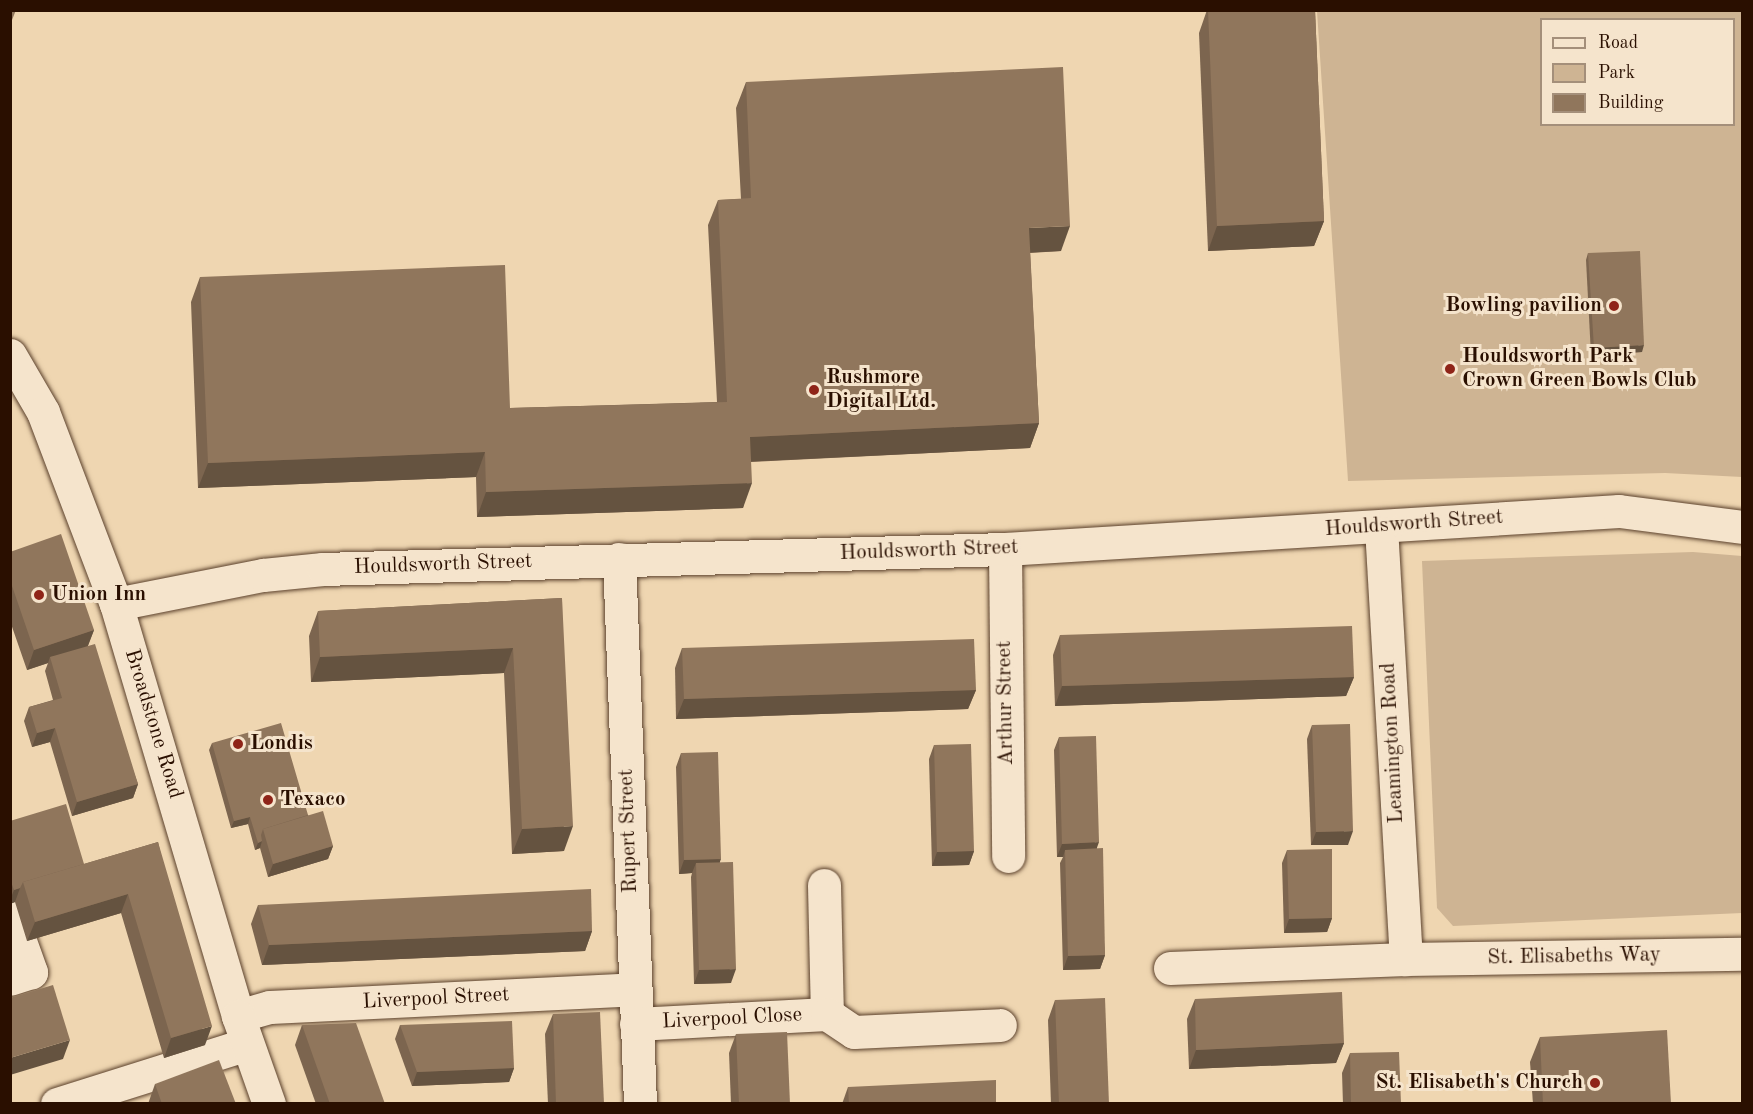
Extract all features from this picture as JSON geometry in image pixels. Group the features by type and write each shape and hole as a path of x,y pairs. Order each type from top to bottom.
{"street":[{"name":"Broadstone Road","path":"10,355 43,412 117,604 242,1030 268,1104"},
{"name":"Houldsworth Street","path":"117,604 263,575 322,569 1005,549 1619,511 1743,527"},
{"name":"Leamington Road","path":"1381,527 1406,959"},
{"name":"Arthur Street","path":"1005,549 1008,856"},
{"name":"Rupert Street","path":"619,559 640,1104"},
{"name":"Liverpool Close","path":"824,885 827,1014"},
{"path":"10,913 31,972 10,979"},
{"name":"St. Elisabeths Way","path":"1170,968 1406,959 1743,954"},
{"name":"Liverpool Street","path":"57,1104 242,1030 270,1007 635,989"},
{"name":"Liverpool Close","path":"636,1024 827,1014 854,1032 1000,1025"}],"green space":[{"path":"1317,11 1742,11 1742,477 1665,473 1348,481"},
{"path":"1693,552 1742,556 1742,913 1453,926 1437,908 1422,561"}],"building":[{"path":"10,10 16,10 10,25"},
{"path":"1208,10 1315,10 1324,221 1217,226"},
{"path":"1063,67 1070,226 1029,228 1039,423 750,437 752,483 486,492 485,452 208,463 200,277 505,265 510,408 727,402 718,200 751,198 746,82"},
{"name":"Bowling pavilion","path":"1640,251 1644,345 1594,348 1588,253"},
{"name":"Union Inn","path":"61,534 94,630 34,650 10,580 10,552"},
{"path":"562,598 573,826 522,829 513,648 320,657 318,611"},
{"path":"1352,626 1354,677 1062,686 1060,635"},
{"path":"974,639 976,690 684,699 682,648"},
{"path":"95,644 138,784 77,802 55,728 37,733 29,707 62,698 50,657"},
{"path":"281,723 308,815 263,829 262,841 258,843 250,817 234,821 212,743"},
{"path":"1350,724 1353,831 1316,832 1312,725"},
{"path":"1096,736 1099,842 1062,844 1059,737"},
{"path":"971,744 974,851 937,852 934,745"},
{"path":"718,752 721,859 684,860 681,753"},
{"path":"66,804 84,864 23,882 20,888 14,890 10,879 10,821"},
{"path":"323,811 333,846 273,864 263,829"},
{"path":"158,842 212,1026 171,1038 128,894 35,922 23,882"},
{"path":"1103,848 1105,955 1068,956 1065,850"},
{"path":"1332,849 1332,918 1289,919 1287,850"},
{"path":"733,862 736,969 699,970 696,863"},
{"path":"591,889 592,931 269,945 258,905"},
{"path":"53,985 70,1040 10,1058 10,998"},
{"path":"1342,992 1344,1043 1196,1050 1195,999"},
{"path":"1105,998 1109,1104 1059,1104 1055,1000"},
{"path":"600,1012 604,1104 556,1104 553,1014"},
{"path":"512,1021 514,1068 417,1072 400,1025"},
{"path":"356,1023 385,1104 330,1104 302,1025"},
{"path":"1667,1030 1671,1104 1543,1104 1540,1037"},
{"path":"787,1032 790,1104 739,1104 736,1034"},
{"path":"1399,1052 1401,1104 1351,1104 1350,1053"},
{"path":"219,1060 236,1104 162,1104 155,1084"},
{"path":"996,1080 996,1104 849,1104 848,1087"}],"place":[{"name":"Bowling pavilion","path":"1614,306"},
{"name":"Houldsworth Park Crown Green Bowls Club","path":"1450,369"},
{"name":"Rushmore Digital Ltd.","path":"814,390"},
{"name":"Union Inn","path":"39,595"},
{"name":"Londis","path":"238,744"},
{"name":"Texaco","path":"268,800"},
{"name":"St. Elisabeth's Church","path":"1595,1083"}]}
